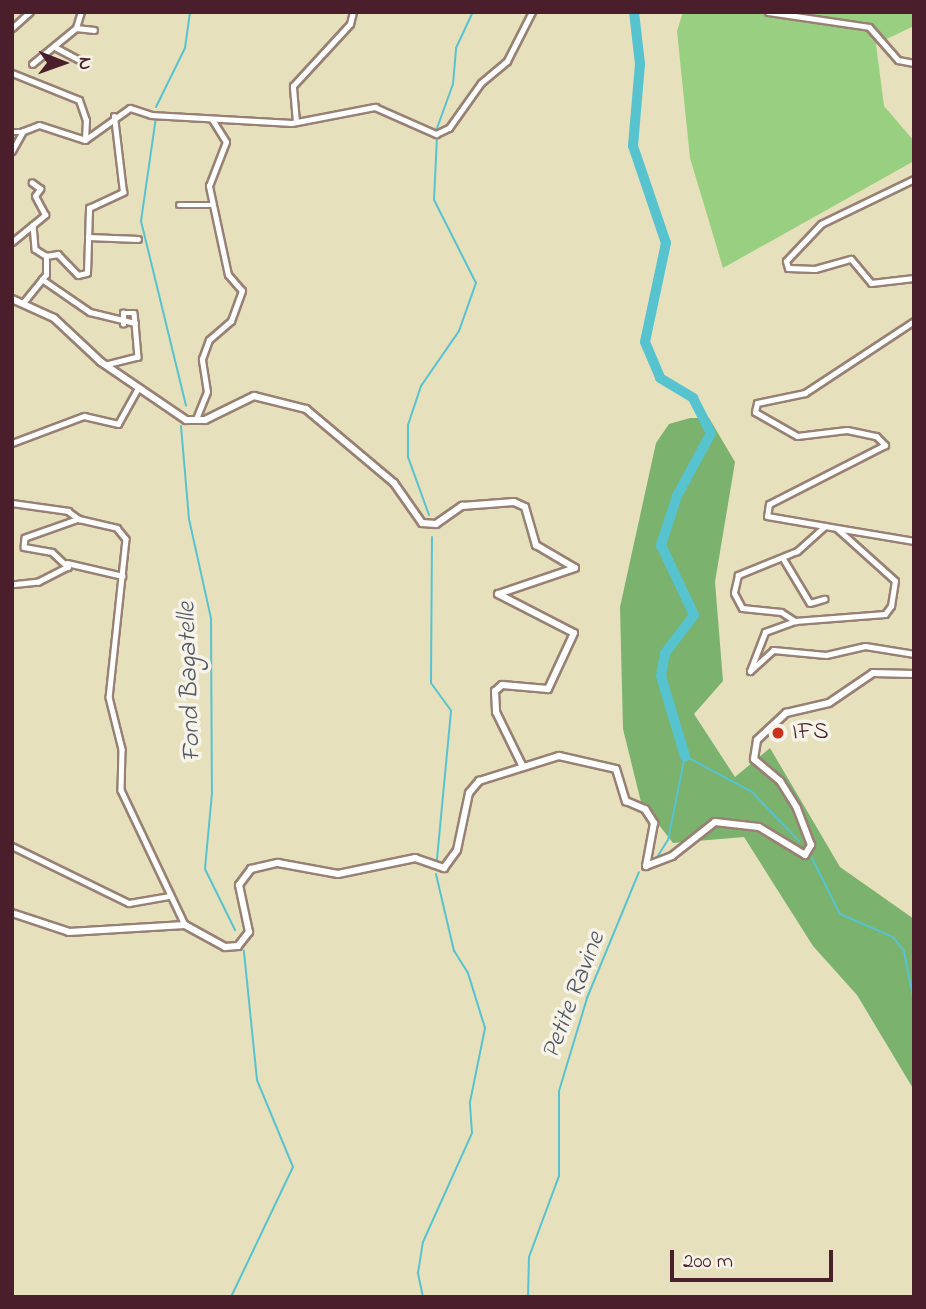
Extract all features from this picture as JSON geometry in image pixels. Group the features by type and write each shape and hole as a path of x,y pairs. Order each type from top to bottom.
{"main road":[{"path":"12,299 54,318 106,365 138,388 195,421 254,396 296,405 394,483 422,523 436,524 462,506 514,502 525,507 536,545 575,568 498,594 574,634 548,689 502,685 495,691 496,712 522,765"},
{"path":"12,913 69,932 185,925 225,947 241,945 248,932 239,885 246,873 265,864 329,875 415,858 444,868 457,850 473,787 522,765 559,756 616,769 626,801 645,808 654,823 646,866 672,856 715,822 759,827 805,855 811,845 797,808 780,781 754,759 757,740 786,713 829,703 873,673 914,674"}],"street":[{"path":"12,28 30,12"},
{"path":"32,64 76,28 81,12"},
{"path":"296,122 293,86 350,24 353,12"},
{"path":"12,132 49,124 74,141 85,140 130,108 212,119 296,122 375,107 436,134 449,128 488,75 507,61 532,12"},
{"path":"768,12 869,27 898,60 914,63"},
{"path":"76,28 94,30"},
{"path":"55,47 78,59"},
{"path":"12,73 79,100 85,140"},
{"path":"33,224 35,249 46,256 58,254 83,276 92,203 123,192 114,117"},
{"path":"195,421 207,392 202,359 209,340 231,320 242,291 228,275 209,186 226,142 212,119"},
{"path":"12,151 23,131"},
{"path":"914,179 821,224 786,261 788,268 815,269 851,259 871,283 914,278"},
{"path":"12,242 46,211 32,183"},
{"path":"179,205 213,205"},
{"path":"88,237 138,239"},
{"path":"23,303 42,279 46,256"},
{"path":"42,279 90,312 113,314 122,324"},
{"path":"106,365 138,357 134,313 123,313 122,324"},
{"path":"914,321 805,393 760,401 755,408 797,436 847,430 876,436 885,445 765,510 767,516 914,541"},
{"path":"122,324 135,323"},
{"path":"12,443 84,416 118,424 138,388"},
{"path":"12,503 68,511 79,519 123,531 123,576 109,697 122,749 120,783 169,896 185,925"},
{"path":"79,519 25,538 24,547 67,562 123,576"},
{"path":"795,621 781,612 742,608 734,593 738,575 783,558 817,538 825,526"},
{"path":"837,528 895,581 891,606 885,614 795,621 765,632 750,671 773,650 826,654 865,646 914,654"},
{"path":"783,558 810,603 824,599"},
{"path":"12,585 48,579 67,562"},
{"path":"12,846 129,903 169,896"}],"green space":[{"path":"683,12 914,12 914,26 876,44 884,106 914,141 914,161 723,268 690,158 677,31"},
{"path":"690,418 709,418 735,462 715,582 723,681 694,714 735,777 770,748 840,867 914,919 914,1090 857,995 813,946 744,837 673,843 641,802 623,729 620,607 656,443 669,424"}],"waterway":[{"name":"Fond Bagatelle","path":"156,107 185,48 190,12"},
{"path":"436,131 453,84 456,48 473,12"},
{"path":"634,12 640,64 633,146 666,243 645,342 660,378 693,398 711,433 677,496 661,545 694,615 665,653 661,676 685,756"},
{"name":"Fond Bagatelle","path":"156,117 141,221 186,406"},
{"path":"429,515 408,457 408,425 421,386 459,331 476,283 434,200 437,136"},
{"name":"Fond Bagatelle","path":"181,426 189,519 211,618 212,793 205,869 235,930"},
{"path":"432,537 431,683 451,711 437,860"},
{"path":"656,859 668,840 685,756 752,792 799,841"},
{"path":"812,858 840,914 893,937 904,951 914,1003"},
{"name":"Petite Ravine","path":"528,1297 529,1257 559,1176 559,1091 587,998 639,872"},
{"path":"423,1297 418,1273 423,1242 472,1133 470,1102 485,1028 468,973 454,951 436,874"},
{"name":"Fond Bagatelle","path":"231,1297 293,1167 257,1080 244,951"}],"place":[{"name":"IFS","path":"778,733"}]}
